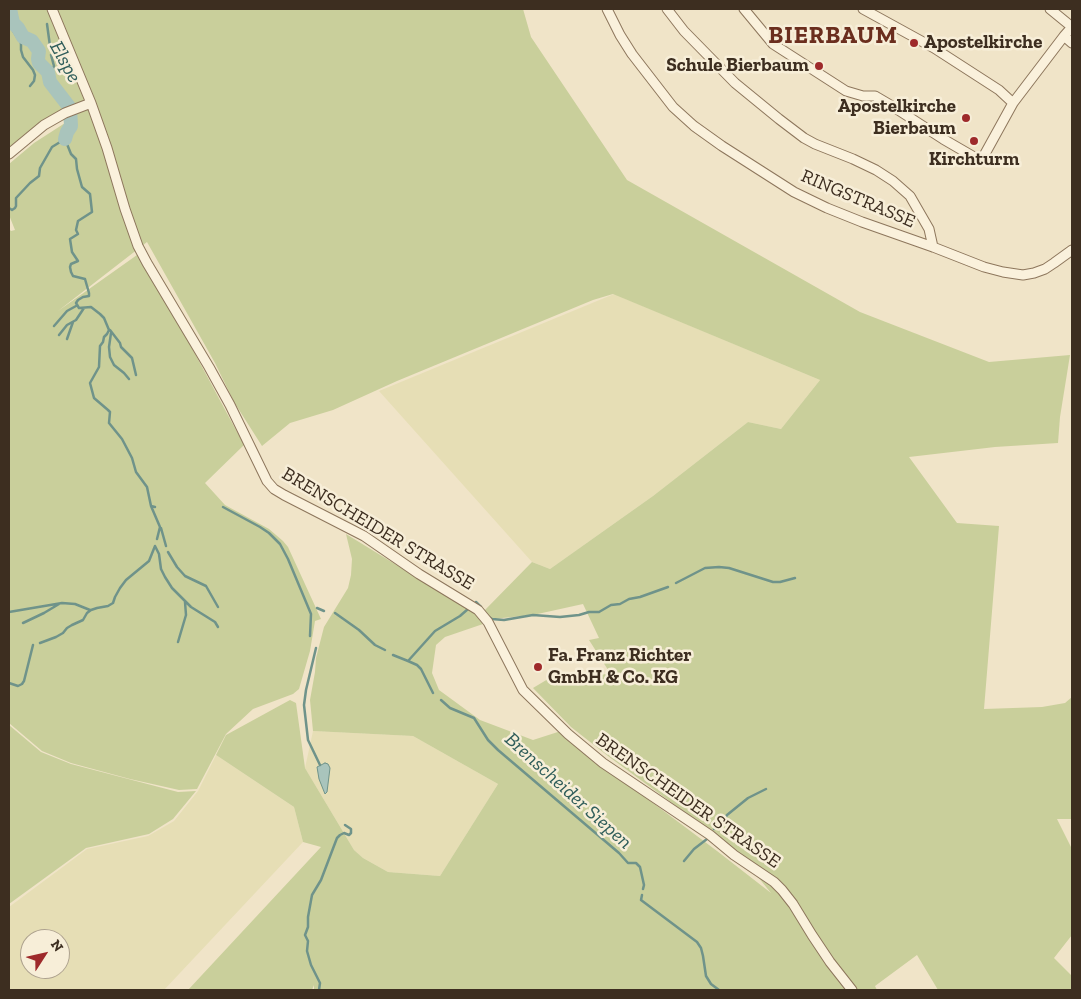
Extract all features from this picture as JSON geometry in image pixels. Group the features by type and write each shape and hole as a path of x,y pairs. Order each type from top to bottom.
{"street":[{"name":"BRENSCHEIDER STRASSE","path":"52,9 91,103 138,246 214,375 267,481 284,496 364,536 419,574 478,610 488,622 523,690 568,734 603,763 710,835 734,855 774,882 793,904 830,962 852,990"},
{"name":"RINGSTRASSE","path":"607,9 632,54 673,107 694,126 722,146 794,192 862,222 984,267 1003,272 1023,275 1034,273 1045,269 1072,250"},
{"path":"667,9 684,31 735,83 779,119 815,144 876,170 893,181 910,196 929,229 933,247"},
{"path":"744,9 773,44 846,91 862,96 875,96 981,161 1013,103 1072,27 1050,9"},
{"path":"863,9 934,48 1000,90 1013,103"},
{"path":"1064,36 1072,43"},
{"path":"9,154 44,125 65,113 91,103"}],"shaded area":[{"path":"614,294 820,380 781,429 748,422 653,496 550,569 532,562 379,391"},
{"path":"313,731 413,736 498,784 440,876 388,872 363,858 354,850 305,768"},
{"path":"216,755 294,807 303,842 164,990 9,990 9,907 87,849 148,836 174,821 198,791"}],"green space":[{"path":"9,9 523,9 531,37 627,180 860,312 989,362 1070,355 1060,417 1058,443 995,447 909,457 957,523 999,526 984,709 1042,707 1065,703 1072,697 1072,819 1057,819 1072,849 1072,935 1054,958 1072,976 1072,990 938,990 917,955 875,986 877,990 314,990 314,985 312,990 188,990 321,847 303,842 294,807 216,755 226,735 290,700 296,703 305,768 354,850 363,858 388,872 440,876 498,784 413,736 313,731 310,700 316,658 324,627 348,588 351,575 352,559 346,534 465,607 478,616 483,624 445,637 436,645 432,673 439,690 480,720 533,740 561,731 595,763 641,794 771,893 736,850 571,727 533,688 553,676 587,678 610,673 589,640 599,638 583,604 533,615 492,619 484,611 532,562 550,569 653,496 748,422 781,429 820,380 613,294 593,300 397,381 333,410 290,423 262,446 234,402 215,363 147,242 58,311 137,255 186,337 244,445 205,483 225,505 269,529 283,541 288,547 321,619 315,621 310,651 299,689 293,694 253,709 226,734 197,789 179,790 130,779 71,763 42,751 9,723 9,229 11,231 15,230 9,215 9,164 34,143 65,123 60,114 9,152"},
{"path":"9,725 41,752 71,764 178,792 196,791 173,819 149,834 86,848 9,904"}],"water":[{"path":"325,763 330,768 327,792 325,794 317,767"}],"waterway":[{"name":"Elspe","path":"10,9 13,23 23,37 32,41 39,51 39,63 48,72 50,82 70,108 71,126 65,139"},
{"path":"13,23 12,29 21,43 23,57 35,75 34,81 30,86"},
{"path":"47,24 50,46"},
{"path":"48,72 52,71 54,66 51,55"},
{"name":"Brenscheider Siepen","path":"9,208 12,210 15,208 16,198 39,176 40,168 52,147 65,139 71,154 76,159 82,187 90,194 92,212 78,221 76,230 78,234 70,239 72,252 78,261 71,264 71,272 73,276 85,279 89,293 89,296 83,297 76,303 79,308 91,307 100,314 104,318 109,330 100,346 99,367 90,383 94,398 110,412 109,423 122,439 132,458 136,472 147,487 151,506 155,507"},
{"path":"54,326 67,311 76,306"},
{"path":"59,335 67,325 76,320 84,308"},
{"path":"67,339 73,322"},
{"path":"110,330 121,347 132,358 136,375"},
{"path":"111,333 110,357 114,365 129,379"},
{"path":"151,506 160,527 157,539"},
{"name":"Brenscheider Siepen","path":"223,507 260,527 280,544 311,614 310,636"},
{"path":"161,528 166,546"},
{"path":"155,546 159,554 161,569 172,588 191,607 215,622 218,627"},
{"name":"Brenscheider Siepen","path":"40,643 63,633 67,628 83,620 91,610 113,603 126,580 149,561 155,546"},
{"path":"168,552 185,576 206,586 218,607"},
{"path":"676,583 705,568 719,567 729,568 773,582 795,578"},
{"path":"489,617 504,620 533,615 560,617 599,612 611,605 620,604 629,599 668,587"},
{"path":"178,642 186,615 185,602"},
{"path":"476,602 481,607"},
{"path":"9,612 62,603 75,604 90,610"},
{"path":"23,623 59,604"},
{"name":"Brenscheider Siepen","path":"317,608 324,611"},
{"path":"408,661 435,631 468,609"},
{"name":"Brenscheider Siepen","path":"335,613 359,630 375,645 385,650"},
{"name":"Brenscheider Siepen","path":"9,683 18,686 24,681 33,645"},
{"path":"316,648 304,705 308,740 320,765"},
{"name":"Brenscheider Siepen","path":"393,655 417,665 433,693"},
{"name":"Brenscheider Siepen","path":"441,700 450,708 474,718 488,740 498,750 619,853 628,863 636,863 640,867 644,885 643,889"},
{"path":"714,829 721,824 727,815 748,798 766,789"},
{"path":"319,990 320,983 311,965 307,951 308,941 305,935 308,927 312,895 321,880 337,838 344,833 349,835 351,833 351,829 345,825"},
{"path":"684,861 694,849 707,839"},
{"name":"Brenscheider Siepen","path":"642,895 641,900 697,942 701,948 706,976 711,984 719,990"}],"place":[{"name":"Apostelkirche","path":"914,43"},
{"name":"Schule Bierbaum","path":"819,66"},
{"name":"Apostelkirche Bierbaum","path":"966,118"},
{"name":"Kirchturm","path":"974,141"},
{"name":"Fa. Franz Richter GmbH & Co. KG","path":"538,667"}],"district":[{"name":"BIERBAUM","path":"833,36"}]}
